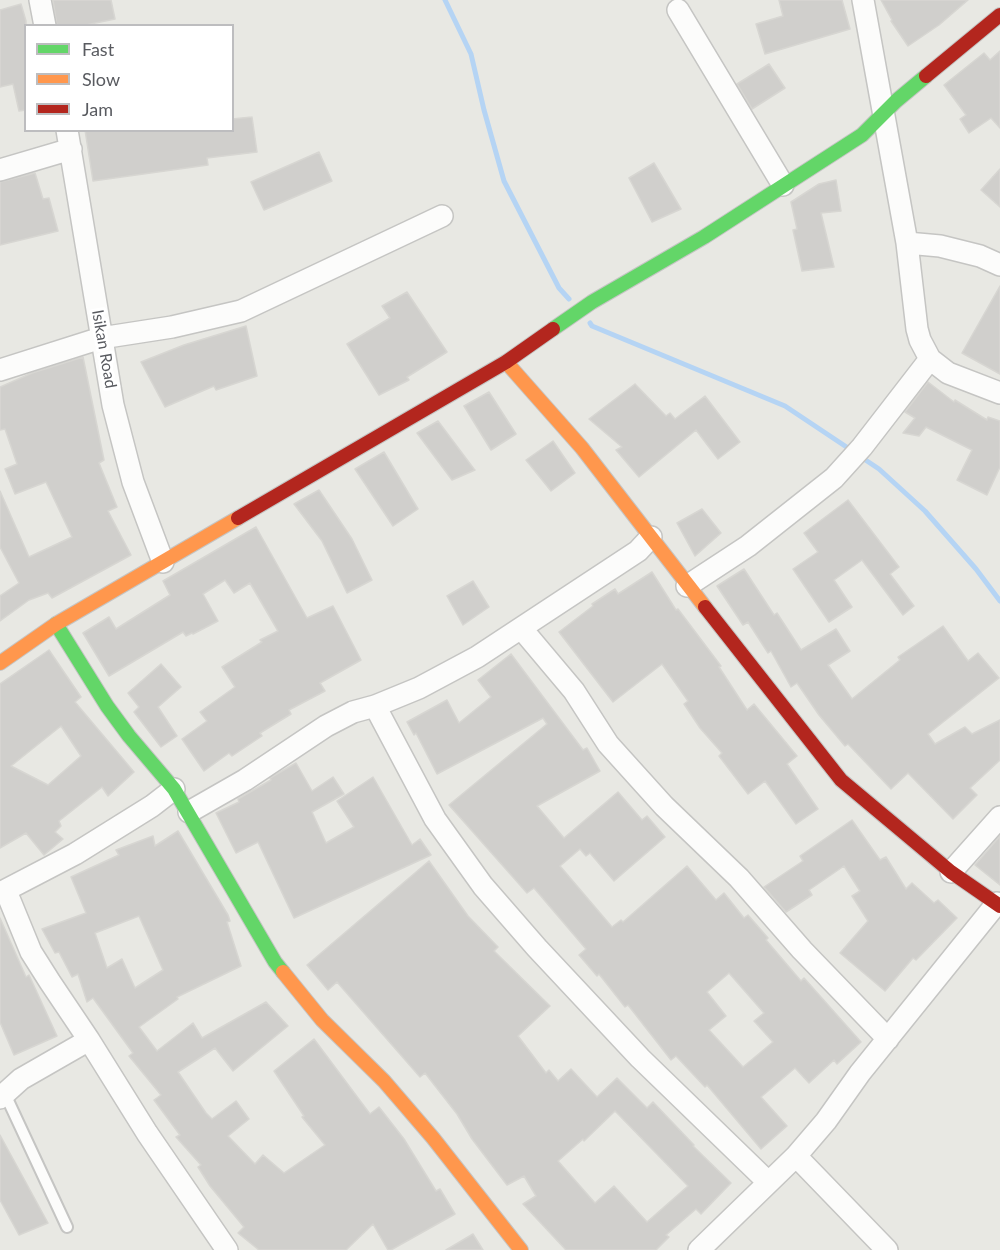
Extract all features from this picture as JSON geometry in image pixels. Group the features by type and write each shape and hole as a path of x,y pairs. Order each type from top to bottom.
{"street":[{"path":"40,0 45,24"},
{"path":"863,0 907,243 920,340 930,358 948,373 1000,393"},
{"path":"678,10 783,186"},
{"path":"0,663 56,624 506,362 592,302 704,237 862,135 896,101 1000,15"},
{"path":"0,170 69,140"},
{"name":"Isikan Road","path":"69,140 113,405 133,482 163,562"},
{"path":"0,370 101,338 172,327 241,311 442,216"},
{"path":"907,243 940,246 980,256 1000,265"},
{"path":"687,586 748,546 834,478 862,447 930,358"},
{"path":"506,362 582,448 777,702 841,780 951,872 998,905 860,1073 826,1121 796,1156 699,1250"},
{"path":"189,812 245,780 326,726 353,712 375,706 419,688 477,657 638,551 651,537"},
{"path":"56,624 106,706 174,789 189,812 275,962 322,1020 384,1082 433,1138 521,1250"},
{"path":"521,628 574,691 609,744 664,806 739,878 802,950 888,1039"},
{"path":"375,706 435,819 483,886 537,948 640,1058 768,1182"},
{"path":"174,789 152,806 75,854 3,892 31,952 147,1133 227,1250"},
{"path":"951,872 1000,817"},
{"path":"2,1096 21,1079 89,1040"},
{"path":"796,1156 887,1250"}],"lane":[{"path":"2,1096 66,1227"}],"building":[{"path":"53,0 111,0 115,19 91,24 57,24"},
{"path":"779,0 842,0 850,29 765,54 756,24 783,16"},
{"path":"881,0 968,0 939,25 908,46 891,21"},
{"path":"21,4 26,21 24,24 24,110 19,111 13,84 0,87 0,10"},
{"path":"1000,51 1000,128 991,118 969,133 960,119 966,115 944,85 984,53 990,60"},
{"path":"769,64 785,88 752,109 737,84"},
{"path":"252,117 257,152 207,158 208,165 93,181 85,132 234,132 234,119"},
{"path":"319,152 332,181 264,210 251,182"},
{"path":"654,163 681,209 652,222 629,178"},
{"path":"1000,169 1000,207 981,190"},
{"path":"35,173 43,199 49,198 58,231 0,245 0,182"},
{"path":"836,180 841,211 821,213 834,267 802,271 793,230 797,229 791,202 819,184"},
{"path":"1000,286 1000,374 962,353"},
{"path":"407,292 447,352 407,377 409,380 379,395 347,344 390,318 382,306"},
{"path":"246,326 257,376 216,390 214,386 165,407 141,362 184,345"},
{"path":"83,357 104,460 99,463 117,507 108,511 131,555 52,598 48,593 29,600 0,621 0,596 19,583 0,547 0,491 29,557 72,537 46,482 15,494 5,469 17,464 5,429 0,430 0,387 32,373"},
{"path":"928,382 954,402 955,400 987,420 988,417 1000,421 1000,467 987,495 957,480 972,450 926,427 919,436 903,433 915,418 905,412"},
{"path":"635,384 666,416 670,413 675,419 705,396 740,442 718,459 696,430 639,477 616,450 622,447 589,419"},
{"path":"489,392 516,434 491,450 464,406"},
{"path":"438,421 475,470 452,480 417,433"},
{"path":"553,441 575,473 551,491 526,460"},
{"path":"384,452 418,509 393,526 355,469"},
{"path":"319,490 352,539 372,580 347,593 322,541 294,504"},
{"path":"848,500 899,567 890,574 914,606 903,615 862,560 834,580 852,607 829,622 793,569 818,552 804,533"},
{"path":"702,509 721,533 695,556 677,523"},
{"path":"256,527 307,618 333,606 361,660 320,683 325,691 289,710 291,714 260,733 262,736 232,756 229,753 204,771 182,739 207,721 200,712 235,687 222,667 262,642 260,640 278,631 250,583 234,593 225,580 203,594 218,621 193,634 186,636 183,632 109,676 83,633 109,617 116,629 170,595 163,581"},
{"path":"744,569 774,615 777,613 801,650 836,629 850,651 828,665 852,699 900,660 898,657 943,626 968,661 978,653 999,678 928,734 935,744 965,727 972,734 1000,720 1000,760 970,788 977,795 953,819 908,773 891,789 848,744 845,746 819,715 797,683 791,687 771,651 768,653 748,622 743,625 717,586"},
{"path":"652,572 676,610 678,609 721,666 719,667 747,710 754,704 797,756 787,764 818,809 796,824 765,781 748,794 719,756 722,753 700,728 684,704 688,701 662,664 613,702 559,632 593,606 592,604 615,589 618,594"},
{"path":"473,581 489,607 463,625 447,596"},
{"path":"49,650 81,697 75,702 134,772 108,796 102,787 59,821 61,826 55,832 63,839 44,855 26,833 0,848 0,684","holes":["61,726 81,756 48,785 11,766"]},
{"path":"511,654 583,750 587,748 600,771 537,806 564,838 618,792 642,820 647,816 665,837 614,881 590,853 586,856 580,849 560,866 612,927 621,920 623,922 687,866 716,900 724,893 744,918 748,915 801,981 804,978 861,1042 837,1064 834,1060 809,1083 795,1068 761,1097 787,1126 761,1149 707,1085 705,1087 676,1056 671,1060 628,1005 625,1007 599,974 597,976 579,955 586,949 534,888 527,893 449,805 547,724 543,718 437,774 416,733 414,735 407,722 447,700 459,723 491,697 478,680","holes":["729,973 764,1013 754,1021 773,1042 743,1067 709,1030 726,1016 707,992"]},
{"path":"161,664 181,687 158,707 177,736 161,747 134,712 139,707 128,693"},
{"path":"296,763 312,791 333,777 344,794 312,812 326,843 354,827 337,801 373,777 412,845 420,839 431,855 294,918 258,842 236,853 216,813 239,802 238,799"},
{"path":"852,820 880,860 886,857 906,889 912,883 934,903 938,900 957,918 916,960 913,958 885,991 840,953 868,921 852,896 860,891 844,866 809,890 812,895 786,912 764,887 803,861 800,856"},
{"path":"178,831 228,915 230,921 227,922 241,966 177,997 178,999 139,1027 157,1051 193,1023 202,1038 266,1002 288,1026 233,1071 215,1048 178,1072 206,1113 212,1119 236,1101 249,1119 228,1136 255,1164 263,1155 284,1173 325,1145 302,1117 304,1116 274,1071 314,1039 370,1114 379,1107 404,1139 436,1191 440,1189 455,1214 391,1250 388,1250 373,1224 346,1250 259,1250 238,1233 244,1227 210,1186 198,1167 201,1165 176,1137 180,1135 154,1100 161,1095 129,1056 133,1053 93,998 87,1002 78,974 72,977 59,952 55,953 42,929 86,913 71,877 119,855 116,850 153,836 155,846","holes":["139,916 163,970 135,988 122,959 107,968 95,933"]},
{"path":"1000,836 1000,885 975,865"},
{"path":"429,861 468,916 498,947 494,951 550,1006 518,1036 546,1073 549,1070 558,1081 571,1069 597,1097 617,1078 647,1108 653,1102 731,1183 701,1214 696,1209 666,1235 669,1237 656,1250 566,1250 523,1204 536,1196 524,1176 507,1185 425,1073 420,1077 337,982 328,990 307,965","holes":["615,1111 688,1186 647,1222 614,1186 595,1203 558,1161 583,1139 584,1141"]},
{"path":"0,918 26,977 29,975 57,1036 14,1055 0,1022"},
{"path":"0,1135 48,1223 19,1235 0,1200"},
{"path":"473,1234 483,1250 446,1250"}],"waterway":[{"path":"445,0 471,54 504,181 559,288 569,299"},
{"path":"590,323 592,326 785,406 851,450"},
{"path":"861,457 879,469 925,511 976,569 1000,601"}],"traffic: fast":[{"path":"553,329 592,302 704,237 862,135 896,101 926,76"},
{"path":"56,624 107,706 174,789 283,972"}],"traffic: slow":[{"path":"506,362 582,448 705,607"},
{"path":"0,663 56,624 238,518"},
{"path":"283,972 322,1020 384,1081 433,1138 521,1250"}],"traffic: jam":[{"path":"926,76 1000,15"},
{"path":"238,518 506,362 553,329"},
{"path":"705,607 841,780 951,872 1000,906"}]}
